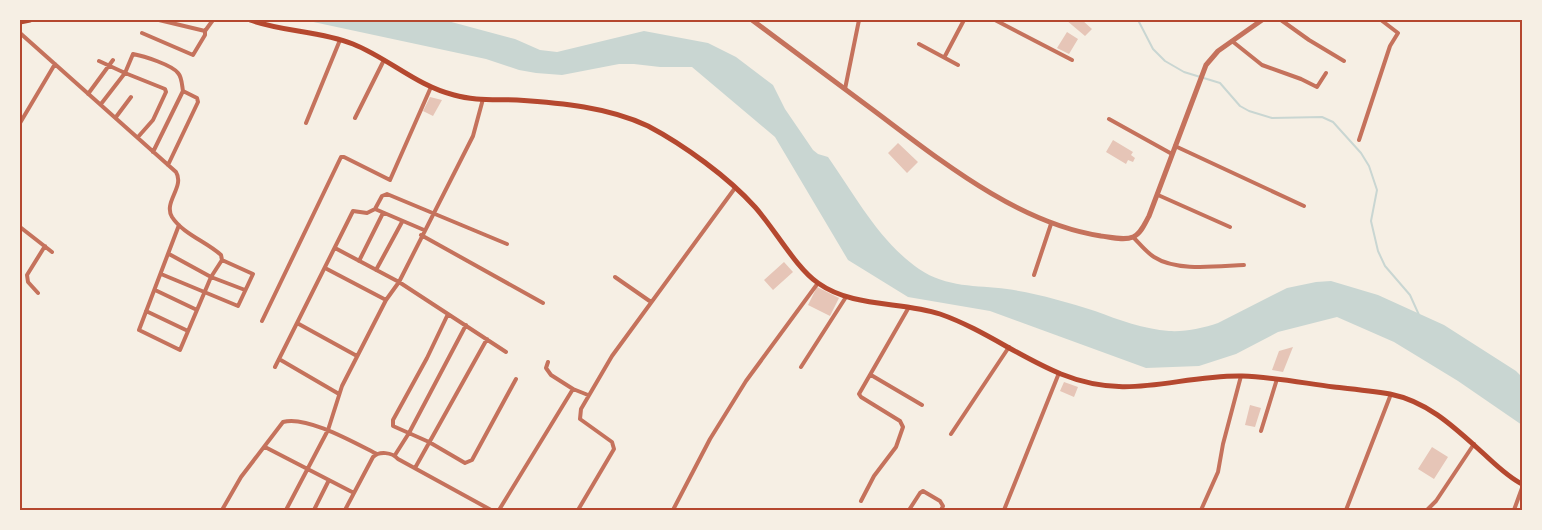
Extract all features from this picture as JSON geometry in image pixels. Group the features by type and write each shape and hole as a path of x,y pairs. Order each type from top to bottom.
{"main road":[{"path":"20,22 30,20"},
{"path":"250,20 355,45 431,87 454,96 519,100 584,108 623,116 648,127 675,143 735,188 755,207 818,283 846,297 939,314 975,329 1059,373 1085,382 1111,387 1131,388 1241,376 1391,394 1419,402 1437,413 1522,486"}],"street":[{"path":"159,20 205,31"},
{"path":"142,33 193,55 213,20"},
{"path":"752,20 931,154 996,195 1051,224 1087,234 1133,237 1151,255 1160,260 1189,266 1244,265"},
{"path":"845,90 859,20"},
{"path":"945,56 964,20"},
{"path":"995,20 1072,60"},
{"path":"1133,237 1144,224 1158,195 1204,68 1214,55 1263,20"},
{"path":"1281,20 1344,61"},
{"path":"1359,140 1390,46 1398,33 1381,20"},
{"path":"20,33 116,117 178,176 179,183 170,209 171,215 179,225 219,253 222,260 253,274 238,306 161,274"},
{"path":"306,123 340,40"},
{"path":"1232,41 1262,65 1301,78 1317,87 1326,73"},
{"path":"919,45 958,64"},
{"path":"101,104 125,73 132,55 136,54 178,72 182,80 183,92 153,152"},
{"path":"88,94 113,60"},
{"path":"355,118 384,60"},
{"path":"99,61 162,87 166,92 153,120 138,137"},
{"path":"20,123 55,64"},
{"path":"262,321 341,157 344,156 390,180 431,87"},
{"path":"168,165 198,102 197,98 183,92"},
{"path":"116,117 131,97"},
{"path":"286,510 328,430 339,394 357,356 386,300 399,282 473,136 483,99"},
{"path":"1109,119 1172,154"},
{"path":"1175,146 1304,206"},
{"path":"578,510 614,449 612,442 580,418 579,414 588,395 612,356 735,188"},
{"path":"275,367 353,212 367,213 375,209 384,194 507,244"},
{"path":"1158,195 1230,227"},
{"path":"375,209 424,230"},
{"path":"359,261 383,213"},
{"path":"376,270 402,222"},
{"path":"1034,275 1051,224"},
{"path":"179,225 139,330 180,350 204,292 222,260"},
{"path":"20,226 52,252"},
{"path":"421,235 543,303"},
{"path":"38,293 28,282 27,275 45,246"},
{"path":"335,248 399,282 506,352"},
{"path":"169,254 211,277 245,290"},
{"path":"325,268 386,300"},
{"path":"615,277 651,302"},
{"path":"673,510 710,439 740,391 818,283"},
{"path":"155,290 197,310"},
{"path":"801,367 846,297"},
{"path":"861,501 874,476 896,447 903,427 900,421 861,397 860,393 909,307"},
{"path":"146,311 188,331"},
{"path":"448,314 391,424 465,463 470,462 516,379"},
{"path":"297,323 357,356"},
{"path":"395,455 466,325"},
{"path":"415,468 487,339"},
{"path":"951,434 1009,346"},
{"path":"279,359 339,394"},
{"path":"548,362 546,368 549,373 573,389 588,395"},
{"path":"1004,510 1059,373"},
{"path":"871,375 922,405"},
{"path":"1201,510 1218,472 1241,376"},
{"path":"1261,431 1277,379"},
{"path":"499,510 573,389"},
{"path":"1346,510 1391,394"},
{"path":"222,510 241,477 283,422 290,420 328,430 376,454 395,455 491,510"},
{"path":"1427,510 1436,501 1474,444"},
{"path":"265,447 354,493"},
{"path":"345,510 376,454"},
{"path":"314,510 329,480"},
{"path":"1514,510 1522,486"},
{"path":"909,510 923,491 941,502 943,506 941,510"}],"shaded area":[{"path":"304,20 444,20 515,39 540,50 557,52 644,31 708,43 736,57 773,85 785,109 813,150 828,157 880,232 905,258 919,269 940,280 1040,295 1122,321 1175,331 1218,323 1287,288 1331,281 1378,295 1444,325 1516,371 1522,377 1522,425 1458,381 1394,342 1337,317 1278,332 1236,354 1199,366 1146,368 990,311 908,297 848,260 775,137 692,67 619,64 562,75 536,73 486,59"}],"building":[{"path":"1066,20 1082,20 1092,29 1085,36"},
{"path":"1067,32 1078,39 1069,54 1057,48"},
{"path":"430,97 442,100 433,116 423,111"},
{"path":"1113,140 1133,152 1131,155 1135,158 1133,162 1128,160 1126,164 1106,152"},
{"path":"898,143 918,162 907,173 888,153"},
{"path":"784,262 793,272 773,290 764,280"},
{"path":"817,287 839,298 830,316 808,305"},
{"path":"1293,347 1283,372 1272,370 1279,351"},
{"path":"1064,382 1078,387 1074,397 1060,391"},
{"path":"1250,405 1261,408 1255,427 1245,425"},
{"path":"1432,447 1448,457 1434,479 1418,469"}],"waterway":[{"path":"1138,20 1153,49 1165,61 1184,72 1220,83 1240,106 1249,111 1272,118 1322,117 1333,122 1361,153 1369,166 1377,190 1371,221 1378,251 1385,266 1410,295 1419,315"}]}
